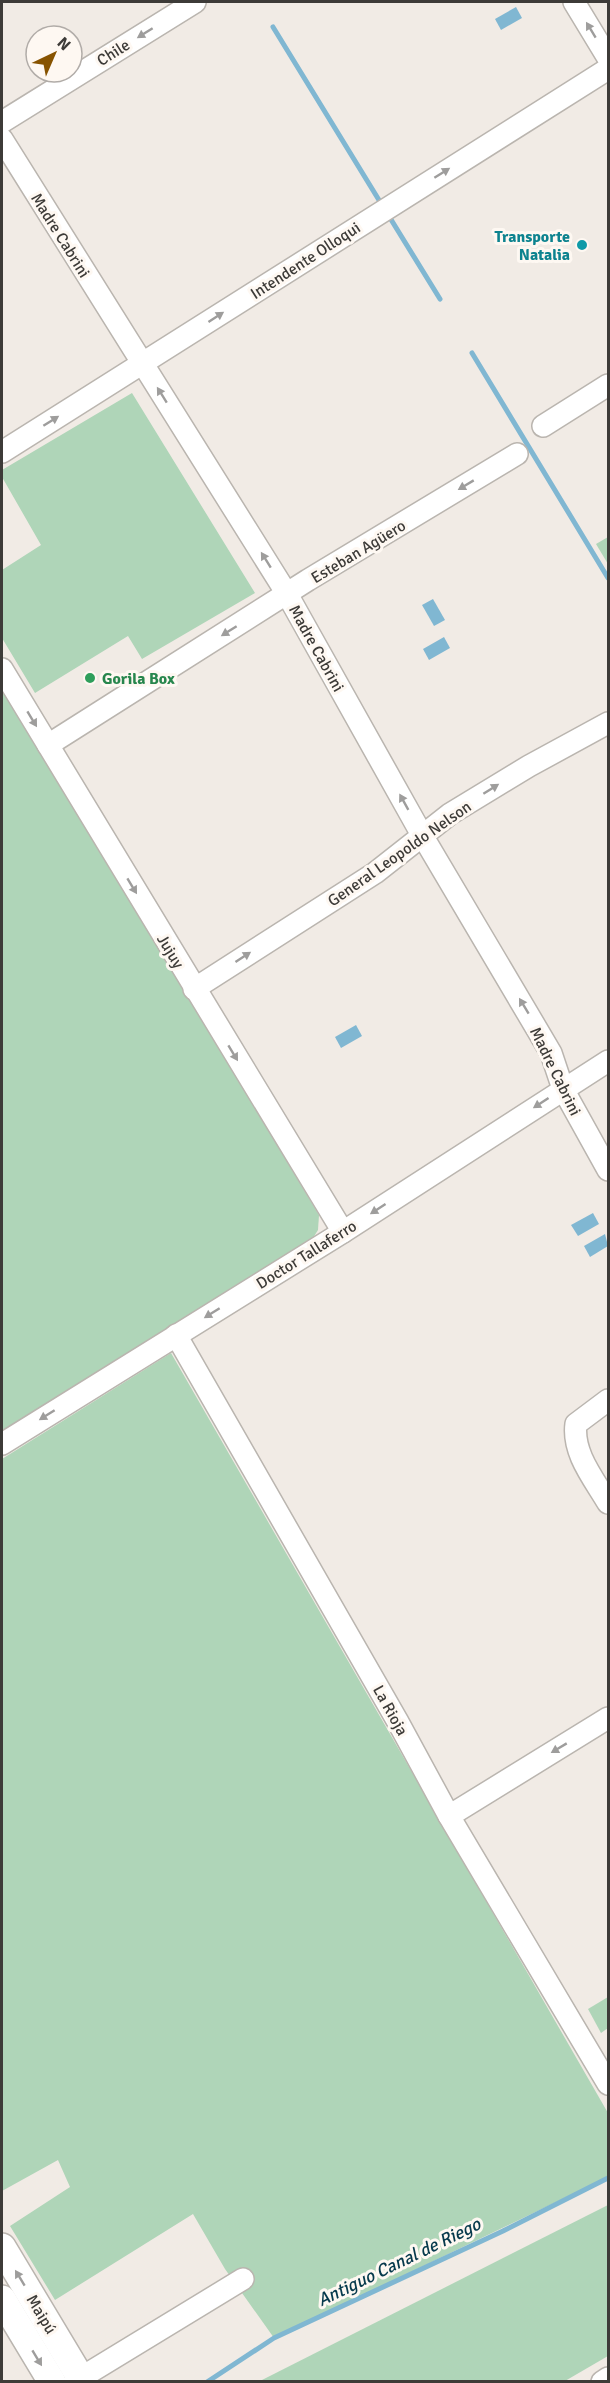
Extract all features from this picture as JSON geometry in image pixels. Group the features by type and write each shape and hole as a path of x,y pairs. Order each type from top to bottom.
{"street":[{"name":"Chile","path":"2,122 195,2"},
{"path":"574,2 609,58"},
{"name":"Intendente Olloqui","path":"2,452 609,69"},
{"name":"Madre Cabrini","path":"2,139 287,594 422,835 551,1053 563,1089 609,1170"},
{"path":"543,426 609,385"},
{"name":"Esteban Agüero","path":"48,745 287,594 516,454"},
{"name":"Jujuy","path":"2,669 343,1232"},
{"name":"General Leopoldo Nelson","path":"194,989 375,873 422,835 529,766 609,723"},
{"name":"Doctor Tallaferro","path":"2,1444 343,1232 609,1060"},
{"name":"La Rioja","path":"176,1335 392,1711 449,1816 609,2084"},
{"path":"609,1400 576,1424 574,1436 580,1456 609,1503"},
{"path":"449,1816 609,1718"},
{"name":"Maipú","path":"2,2247 79,2380"},
{"path":"79,2380 243,2279"},
{"name":"Maipú","path":"2,2299 52,2382"},
{"path":"602,2382 609,2378"}],"green space":[{"path":"132,393 255,593 142,659 128,636 35,693 2,638 2,570 41,545 2,477 2,470"},
{"path":"608,537 608,564 596,544"},
{"path":"2,686 319,1215 318,1230 313,1238 2,1433"},
{"path":"171,1353 608,2113 608,2177 274,2338 225,2269 193,2214 55,2300 10,2226 70,2187 58,2160 2,2191 2,1459"},
{"path":"608,1997 608,2028 601,2033 588,2009"},
{"path":"608,2205 608,2356 565,2381 260,2381"}],"water":[{"path":"516,7 522,18 501,30 495,19"},
{"path":"433,599 445,620 434,626 422,605"},
{"path":"444,637 450,648 429,660 423,649"},
{"path":"356,1025 362,1036 341,1048 335,1037"},
{"path":"593,1213 599,1224 578,1236 571,1225"},
{"path":"605,1234 608,1246 590,1257 584,1246"}],"waterway":[{"path":"273,27 382,205"},
{"path":"387,213 440,299"},
{"path":"472,353 608,578"},
{"name":"Antiguo Canal de Riego","path":"207,2382 274,2338 503,2231 608,2178"}],"place":[{"name":"Transporte Natalia","path":"582,245"},
{"name":"Gorila Box","path":"90,678"}]}
